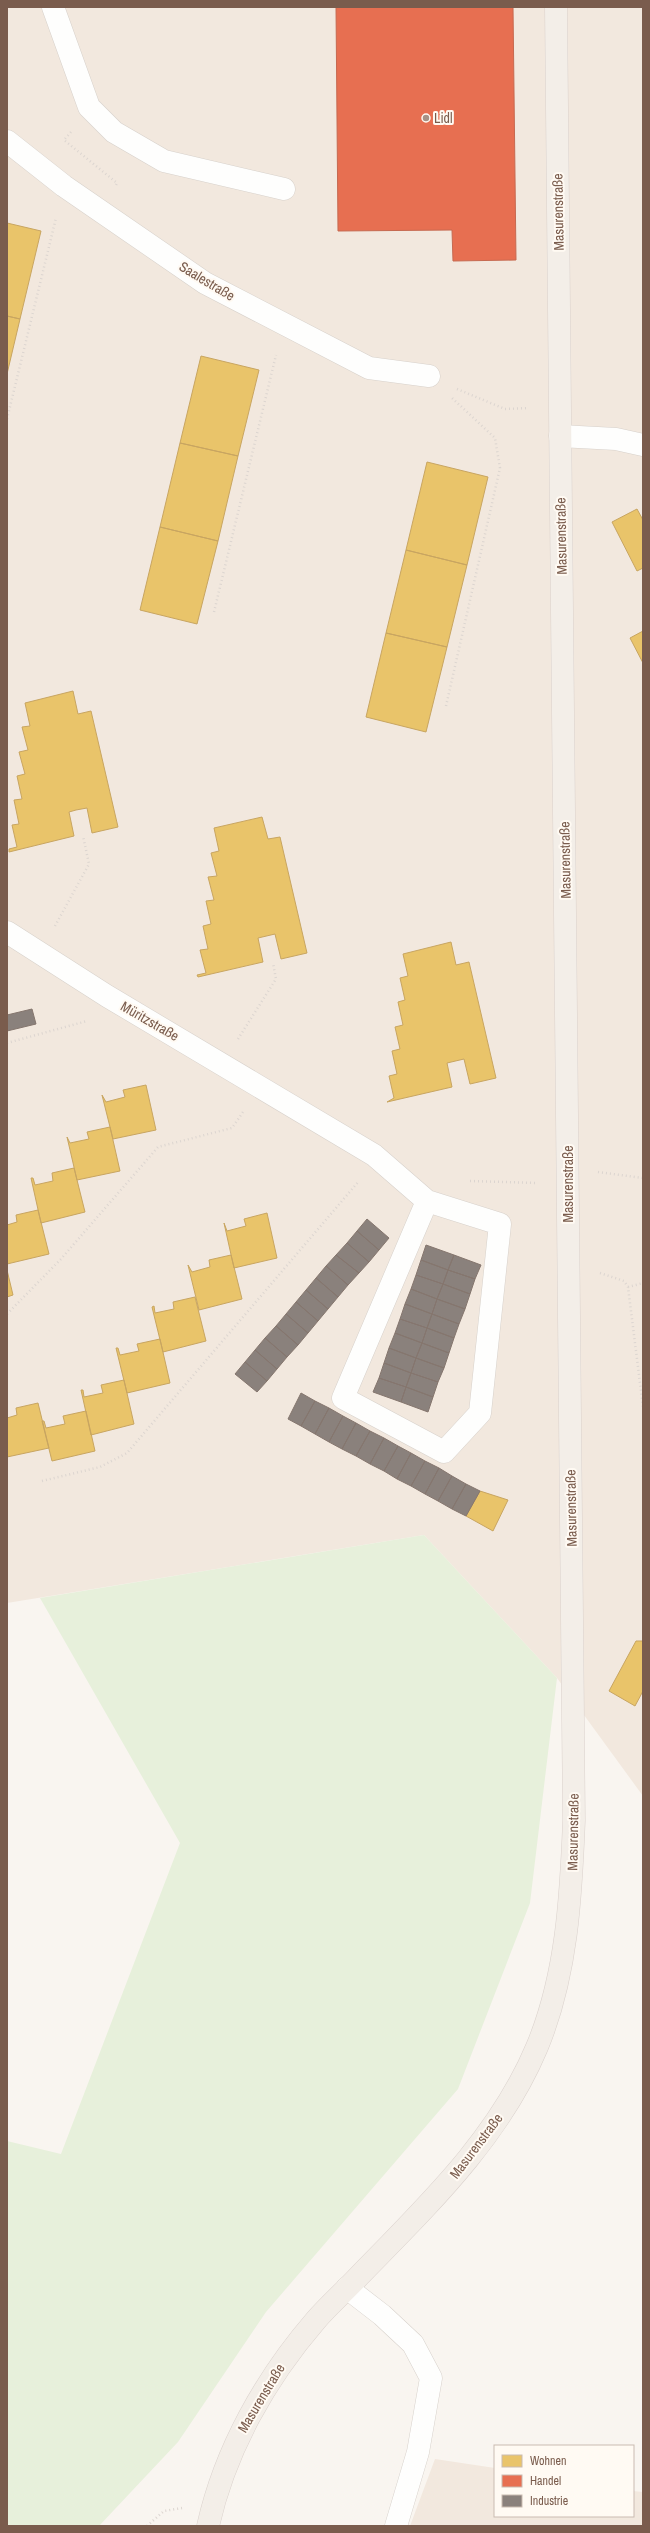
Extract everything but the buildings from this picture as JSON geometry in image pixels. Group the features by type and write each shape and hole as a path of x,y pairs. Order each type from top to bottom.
{"main road":[{"name":"Masurenstraße","path":"209,2520 238,2437 268,2384 312,2325 436,2197 474,2153 508,2102 537,2046 559,1979 571,1904 574,1820 556,7"}],"street":[{"path":"53,7 89,107 114,132 164,161 284,189"},
{"name":"Saalestraße","path":"7,141 64,186 205,283 369,368 429,376"},
{"path":"560,436 616,439 643,445"},
{"name":"Müritzstraße","path":"7,932 107,996 374,1155 427,1201"},
{"path":"427,1201 500,1224 480,1413 444,1452 343,1398 427,1201"},
{"path":"347,2288 382,2315 413,2344 431,2378 418,2452 396,2526"}],"path":[{"path":"89,107 64,140 117,183 97,209"},
{"path":"7,418 64,186"},
{"path":"214,612 284,323"},
{"path":"429,376 505,409 531,408"},
{"path":"429,376 495,438 500,468 446,706"},
{"path":"40,953 89,864 83,836"},
{"path":"223,1064 276,979 273,963"},
{"path":"7,1043 93,1019 107,996"},
{"path":"7,1314 61,1259 158,1147 232,1128 261,1087"},
{"path":"42,1480 100,1467 127,1453 363,1176"},
{"path":"427,1201 463,1180 568,1176 643,1178"},
{"path":"596,1272 624,1281 628,1287 643,1407"},
{"path":"628,1287 643,1283"},
{"path":"147,2526 164,2511 188,2506 209,2520"}],"shaded area":[{"path":"7,7 643,7 643,1796 557,1678 424,1535 7,1603"},
{"path":"435,2459 494,2468 494,2517 634,2517 634,2491 643,2492 643,2526 410,2526"}],"green space":[{"path":"424,1535 557,1678 530,1903 458,2089 266,2312 178,2442 99,2526 7,2526 7,2141 61,2154 180,1843 40,1598"}],"place":[{"name":"Lidl","path":"426,118"}]}
